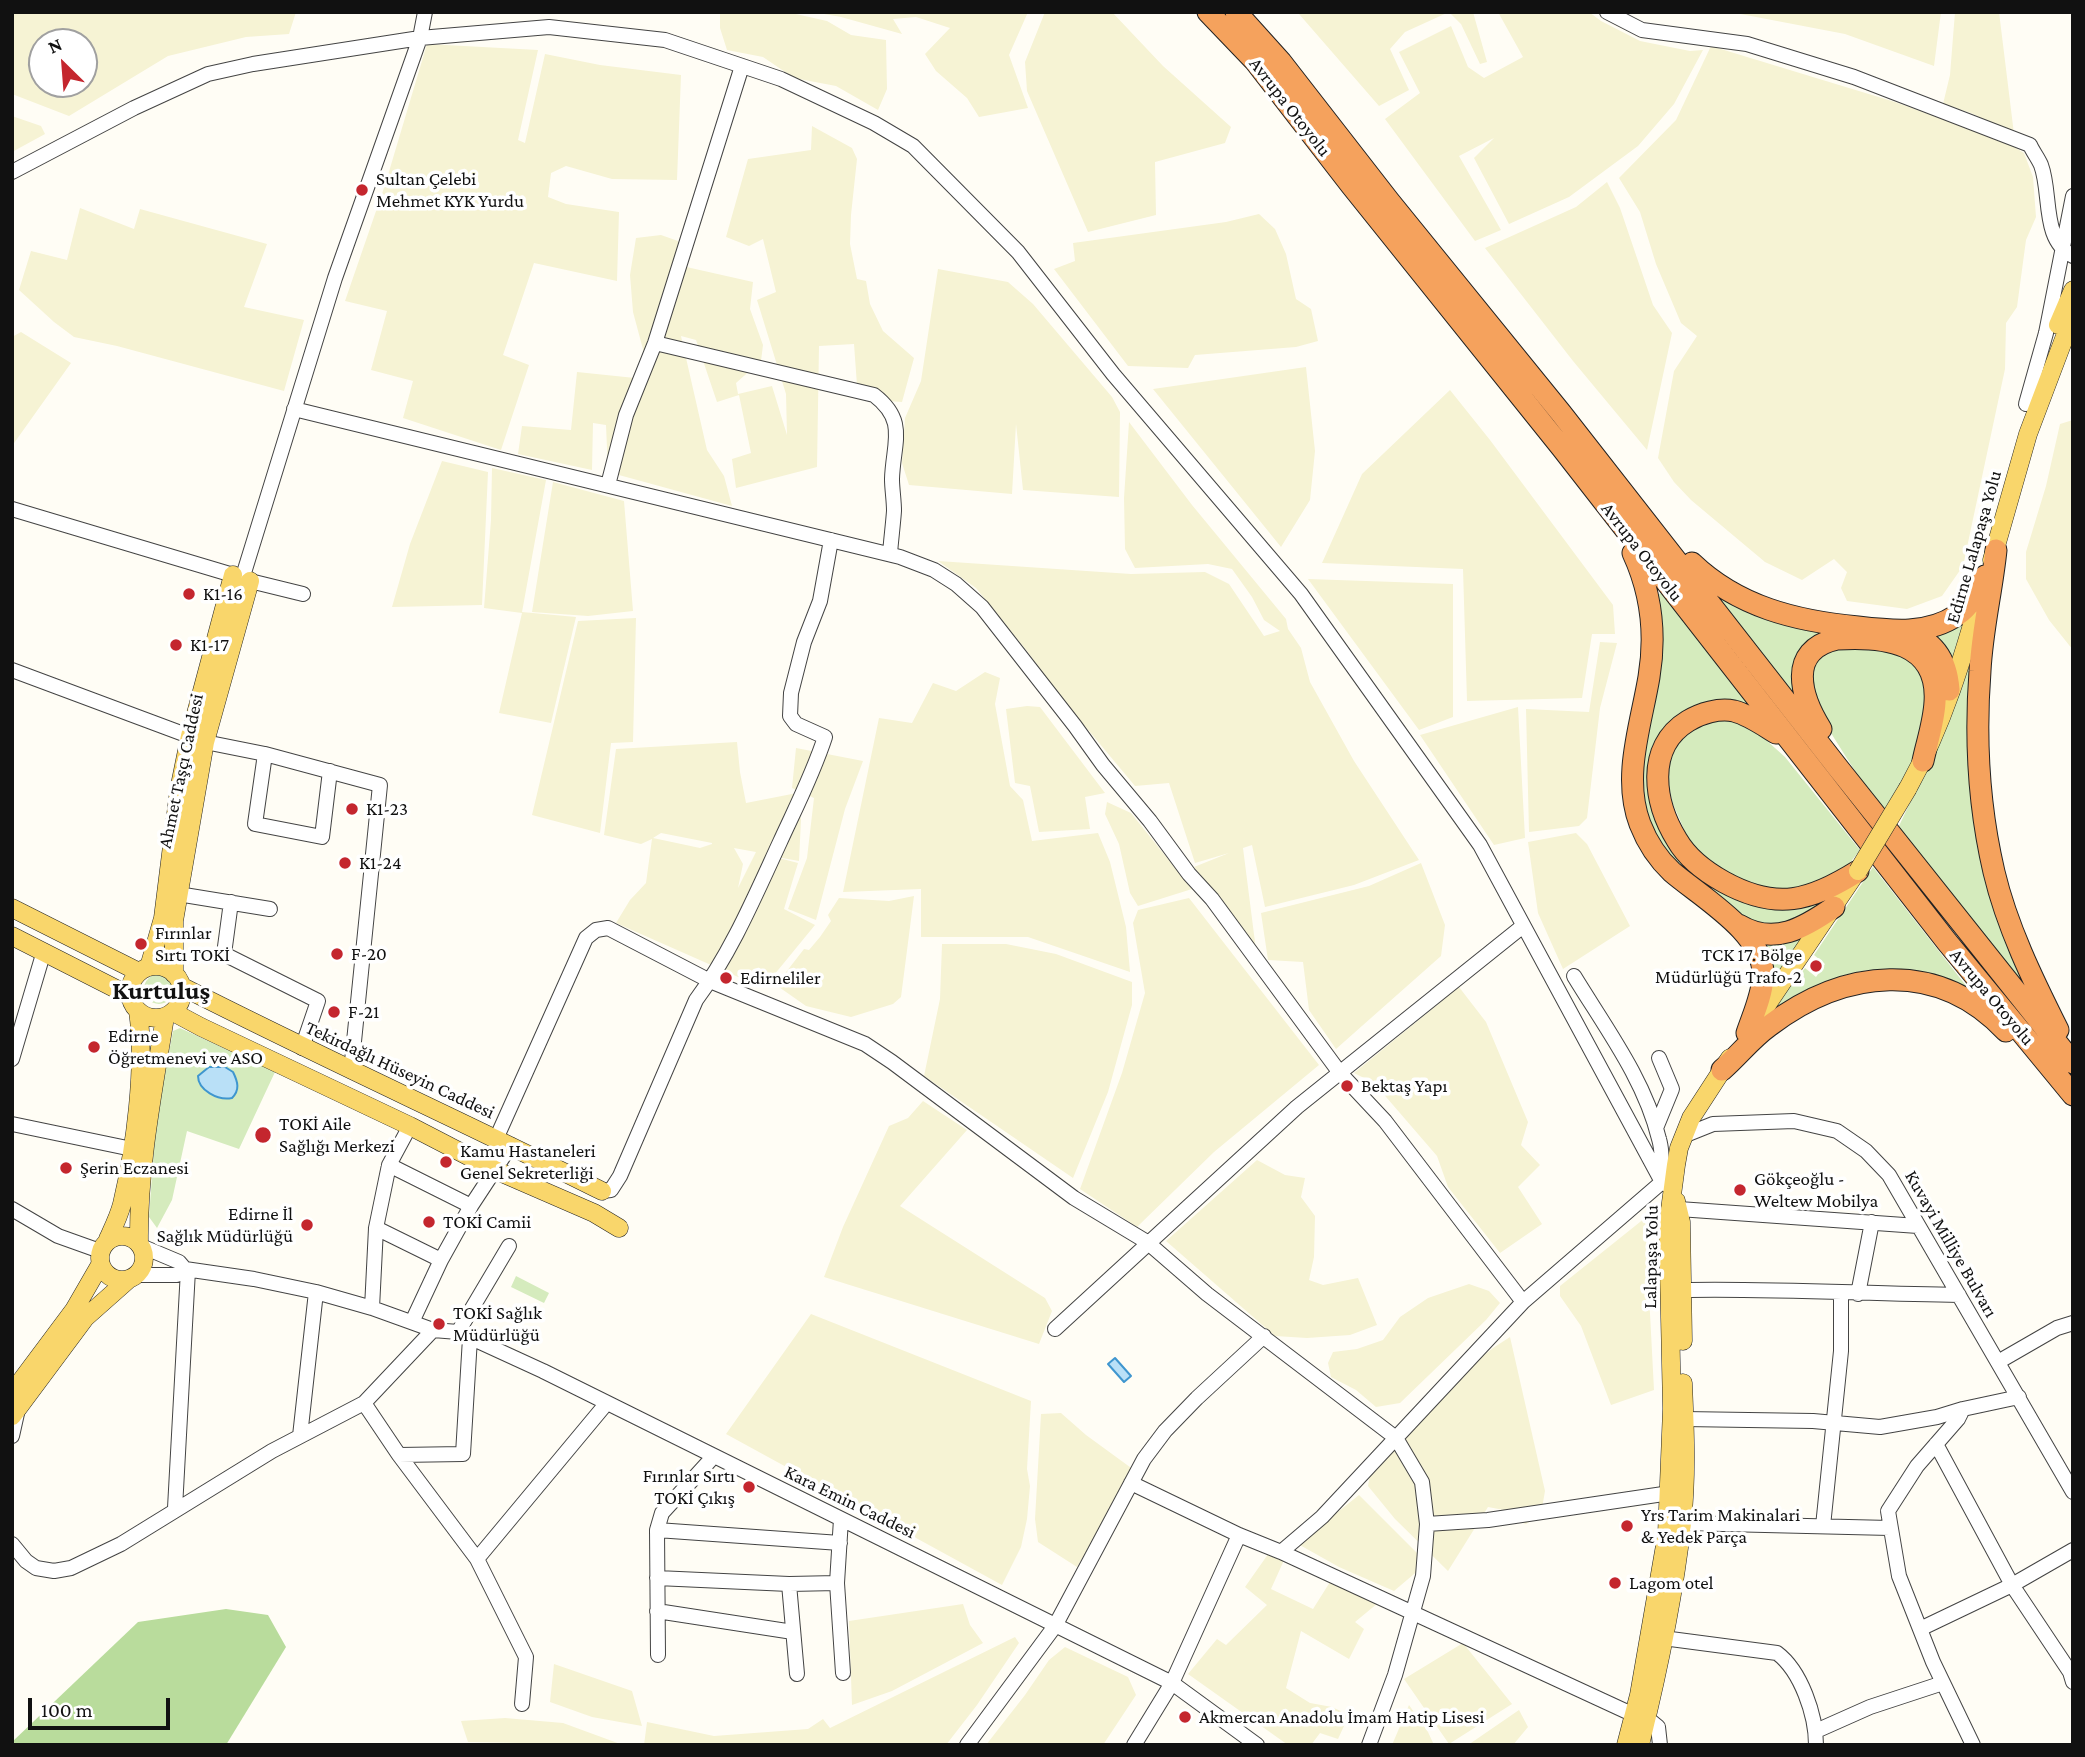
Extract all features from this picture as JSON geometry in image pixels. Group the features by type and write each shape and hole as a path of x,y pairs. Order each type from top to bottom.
{"highway":[{"name":"Avrupa Otoyolu","path":"1208,12 1255,61 1562,448 1947,942 2067,1066"},
{"name":"Avrupa Otoyolu","path":"1236,12 1281,62 1662,541 1839,769 2067,1066 2073,1095"},
{"path":"1614,517 1643,577 1650,605 1652,636 1649,675 1633,762 1634,799 1639,822 1647,841 1671,871 1731,920 1752,943 1763,968 1762,988 1747,1033"},
{"path":"1662,541 1720,587 1755,605 1821,624 1899,631 1935,626 1966,608 1986,576"},
{"path":"1996,550 1983,641 1979,695 1980,772 1986,824 1994,872 2003,902 2067,1066"},
{"path":"1899,631 1920,638 1936,649 1945,668 1948,701"},
{"path":"1839,769 1810,710 1801,680 1805,663 1815,650 1837,639 1900,645 1914,650 1926,663 1932,674 1935,700 1923,761"},
{"path":"1788,740 1734,711 1708,712 1683,724 1667,741 1659,758 1658,769 1663,810 1677,841 1693,861 1707,872 1740,891 1769,899 1784,900 1814,895 1858,871"},
{"path":"1731,920 1745,928 1777,935 1794,931 1834,907"},
{"path":"1722,1070 1766,1028 1796,1007 1846,986 1885,978 1938,988 1975,1005 2027,1051 2067,1066"}],"main road":[{"path":"1986,576 2026,404 2073,290"},
{"name":"Edirne Lalapaşa Yolu","path":"1858,871 1923,761 1948,701 1996,550 2031,425 2073,315"},
{"name":"Ahmet Taşçı Caddesi","path":"144,969 163,918 179,790 198,739 242,577"},
{"name":"Ahmet Taşçı Caddesi","path":"178,980 174,922 198,739"},
{"path":"1672,1194 1675,1165 1691,1118 1858,871"},
{"path":"12,908 144,969 167,969 178,980 181,1000 169,1014 150,1094 139,1221 144,1262 132,1277 85,1318 14,1406"},
{"path":"12,936 44,951 134,1003 151,1018 169,1014 201,1027 410,1126 495,1170 594,1213 619,1228"},
{"path":"14,1406 74,1310 122,1206 140,1078 134,1003 130,987 144,969"},
{"name":"Tekirdağlı Hüseyin Caddesi","path":"178,980 302,1048 602,1191"},
{"name":"Lalapaşa Yolu","path":"1626,1745 1641,1717 1663,1638 1682,1523 1685,1483 1682,1290 1672,1194"},
{"name":"Lalapaşa Yolu","path":"1640,1745 1641,1717 1667,1534 1670,1493 1672,1358 1668,1225 1672,1194"},
{"path":"132,1277 115,1279 103,1271 103,1251 121,1235 134,1239 140,1245"}],"street":[{"path":"242,577 335,278 419,38 425,12"},
{"path":"1607,12 1642,30 1746,44 1853,77 2030,145 2041,165 2054,240 2067,253"},
{"path":"12,172 134,108 208,74 253,64 419,38 549,27 665,40 793,85 874,123 913,146 1018,252 1113,374 1301,594 1480,845 1672,1194"},
{"path":"608,485 626,415 655,343 741,66"},
{"path":"2026,404 2067,253 2073,196"},
{"path":"655,343 874,395 887,405 895,422 896,448 892,477 894,511 890,554"},
{"path":"294,409 890,554 934,570 956,584 982,607 1103,765 1150,821 1189,874 1213,900 1340,1073 1385,1121 1523,1302"},
{"path":"12,509 303,594"},
{"path":"602,1191 611,1190 620,1176 696,1000 710,981 754,898 814,772 825,737 796,724 790,716 791,693 804,642 820,601 831,540"},
{"path":"12,670 198,739 380,785 351,1070"},
{"path":"265,754 255,824 322,837 330,771"},
{"path":"178,894 270,909"},
{"path":"231,902 224,954 318,1001 302,1048"},
{"path":"1055,1329 1297,1107 1523,926"},
{"path":"412,1322 441,1260 495,1170 503,1142 586,938 596,930 608,929 710,981 865,1044 942,1097 1009,1151 1074,1198 1147,1242 1207,1294 1396,1438 1422,1482 1427,1524 1423,1576 1395,1675 1369,1745"},
{"path":"12,1059 44,951"},
{"path":"1574,976 1643,1096 1660,1140 1672,1194"},
{"path":"1656,1128 1672,1088 1659,1058"},
{"name":"Kuvayi Milliye Bulvarı","path":"1683,1136 1713,1124 1794,1121 1837,1131 1866,1151 1889,1175 2073,1492"},
{"path":"12,1124 132,1149"},
{"path":"372,1308 376,1228 389,1165 410,1126"},
{"path":"389,1165 471,1206"},
{"path":"1281,1552 1322,1517 1523,1302 1672,1194 1918,1226"},
{"path":"12,1209 58,1237 103,1251"},
{"path":"1858,1294 1872,1222"},
{"path":"376,1228 441,1260"},
{"path":"140,1245 179,1262 187,1270 175,1508"},
{"path":"399,1455 463,1454 464,1335 509,1246"},
{"path":"132,1277 177,1275 187,1270"},
{"name":"Kara Emin Caddesi","path":"187,1270 254,1279 316,1292 433,1330 464,1335 543,1371 1172,1683 1257,1745"},
{"path":"1682,1290 1763,1288 1858,1294 1959,1295"},
{"path":"300,1436 316,1292"},
{"path":"1823,1526 1841,1351 1841,1293"},
{"path":"1998,1362 2057,1328 2073,1323"},
{"path":"12,1544 26,1561 36,1568 54,1571 71,1568 121,1544 175,1508 300,1436 364,1403 433,1330"},
{"path":"967,1745 1055,1626 1144,1459 1197,1398 1264,1336"},
{"path":"1684,1419 1835,1423 1880,1427 2019,1398"},
{"path":"364,1403 399,1455 477,1559 526,1657 522,1704"},
{"path":"477,1559 606,1404"},
{"path":"12,1436 14,1406"},
{"path":"1963,1409 1958,1419 1917,1466 1888,1511 1899,1576 1943,1683 1973,1745"},
{"path":"1936,1444 2012,1585 2070,1672 2073,1682"},
{"path":"658,1655 657,1530 662,1513 714,1456"},
{"path":"1131,1483 1239,1535 1641,1717 1658,1727 1660,1745"},
{"path":"1427,1524 1488,1520 1670,1493"},
{"path":"841,1519 837,1583 843,1673"},
{"path":"1682,1523 1890,1528"},
{"path":"657,1530 840,1542"},
{"path":"1134,1745 1172,1683 1239,1535"},
{"path":"1920,1629 2012,1585 2073,1550"},
{"path":"657,1578 789,1584 837,1583"},
{"path":"789,1584 797,1674"},
{"path":"657,1611 793,1632"},
{"path":"1663,1638 1777,1653 1788,1661 1804,1693 1816,1738 1870,1707 1943,1683"}],"shaded area":[{"path":"12,12 296,12 289,34 246,37 168,56 69,116 12,94"},
{"path":"720,12 787,12 827,21 851,35 886,40 887,89 878,110 836,86 794,78 763,57 727,50 720,28"},
{"path":"813,12 1028,12 1009,55 1028,108 979,117 967,98 936,71 925,54 950,28 916,17 893,19 902,34"},
{"path":"1045,12 1112,12 1163,66 1231,127 1225,143 1155,162 1156,215 1088,232 1027,91 1025,62"},
{"path":"1449,12 1405,32 1390,49 1409,90 1379,106 1299,14"},
{"path":"1449,12 1473,12 1487,62 1480,64 1461,24"},
{"path":"1498,12 1589,12 1640,41 1690,51 1703,50 1674,104 1638,146 1569,197 1509,224 1474,158 1494,138 1459,156 1501,230 1475,241 1385,119 1420,93 1399,52 1451,26 1468,67 1484,78 1523,57"},
{"path":"1730,12 1941,12 1934,66 1845,34"},
{"path":"1955,12 1999,12 2014,134 1971,113 1943,104 1950,75"},
{"path":"427,44 538,50 518,140 525,143 545,54 600,65 681,75 677,180 612,179 566,166 551,173 548,197 566,204 619,212 617,281 534,263 503,355 529,365 501,450 403,418 413,381 371,370 387,311 345,301 385,185"},
{"path":"1711,46 1895,102 2008,143 2024,153 2033,177 2036,217 2026,240 2017,307 2006,323 2005,369 1963,566 1942,596 1907,609 1847,601 1841,588 1847,572 1834,559 1802,580 1765,562 1691,500 1674,482 1658,458 1674,371 1697,336 1681,323 1656,264 1640,212 1619,178 1676,120"},
{"path":"12,116 41,126 45,134 12,152"},
{"path":"812,126 852,148 857,159 850,244 857,279 866,281 870,304 883,331 914,358 902,402 858,399 854,344 819,346 817,467 736,488 732,459 751,453 739,395 717,402 696,340 681,336 707,450 724,476 732,506 608,472 606,425 593,423 592,470 518,454 522,426 571,430 577,372 635,378 644,353 633,312 630,275 636,238 661,235 678,241 682,266 753,282 750,309 763,345 761,361 736,383 738,394 772,386 787,435 786,394 757,300 776,292 763,239 749,246 726,237 748,159 811,150"},
{"path":"1607,182 1620,208 1653,305 1672,333 1647,450 1485,248 1576,207"},
{"path":"80,208 134,229 140,209 267,244 244,307 304,320 284,391 74,337 54,322 19,290 31,251 67,260"},
{"path":"1259,214 1275,229 1286,254 1296,299 1311,309 1318,341 1296,347 1195,355 1188,368 1128,366 1054,269 1075,261 1073,243 1226,222"},
{"path":"938,269 1008,282 1033,304 1112,397 1120,412 1119,497 1023,490 1016,424 1012,494 909,485 902,463 905,418 921,381"},
{"path":"21,332 71,363 12,446 12,337"},
{"path":"1306,367 1315,451 1310,500 1281,547 1153,389"},
{"path":"1450,390 1613,605 1615,634 1592,634 1582,698 1467,701 1463,569 1322,563 1362,474"},
{"path":"2073,420 2073,650 2049,620 2026,579 2026,552 2046,486 2060,424"},
{"path":"1129,422 1192,505 1286,619 1288,629 1301,648 1310,682 1354,761 1419,860 1354,885 1265,907 1252,845 1243,848 1256,950 1194,867 1229,853 1195,863 1169,783 1135,786 1059,695 976,588 938,561 1131,574 1205,572 1229,584 1264,636 1280,631 1264,620 1232,569 1208,564 1135,568 1125,549 1124,498"},
{"path":"442,461 488,472 482,605 392,607 410,544"},
{"path":"492,468 546,480 522,612 576,617 551,723 499,713 522,613 484,608"},
{"path":"553,482 624,501 633,611 588,616 532,612"},
{"path":"1308,579 1453,584 1453,717 1419,730"},
{"path":"636,618 633,742 611,743 600,833 532,815 578,621"},
{"path":"1600,642 1617,643 1600,708 1587,818 1579,826 1529,832 1526,709 1589,712"},
{"path":"985,672 1000,678 995,704 1010,786 1023,800 1032,841 1098,833 1110,862 1126,927 1130,972 1028,937 921,937 921,889 843,892 879,718 912,723 933,683 956,691"},
{"path":"1040,707 1105,793 1085,797 1090,829 1039,832 1030,786 1015,783 1006,709"},
{"path":"1518,707 1525,838 1494,845 1420,735"},
{"path":"737,742 746,803 797,793 801,820 799,861 771,856 798,863 784,909 815,925 774,975 754,984 616,923 630,900 646,883 652,839 641,844 604,835 616,749","holes":["661,833 712,843 712,844 700,848 653,838","734,848 756,852 738,888 743,864"]},
{"path":"796,748 863,761 845,809 816,920 788,909 807,858 814,798 792,788"},
{"path":"1107,802 1131,813 1192,889 1138,906 1130,893 1119,844 1105,814"},
{"path":"1576,833 1587,844 1630,926 1563,969 1538,913 1528,842"},
{"path":"1421,863 1445,925 1441,956 1336,1049 1309,1010 1303,962 1268,960 1261,913 1369,886"},
{"path":"914,896 901,997 893,1004 851,1017 806,1006 776,985 804,949 809,950 820,937 831,921 828,915 839,898 889,901"},
{"path":"1189,898 1319,1065 1214,1152 1137,1227 1080,1189 1122,1073 1145,993 1133,923 1138,910"},
{"path":"942,944 1006,944 1056,954 1132,982 1132,1005 1108,1092 1073,1178 924,1076 940,999"},
{"path":"1459,987 1486,1022 1528,1122 1521,1145 1540,1165 1518,1187 1542,1224 1500,1253 1448,1187 1437,1156 1374,1083 1354,1073"},
{"path":"923,1101 967,1130 900,1206 1045,1298 1052,1311 1039,1344 824,1277 843,1227 889,1126 908,1118"},
{"path":"1257,1160 1285,1175 1305,1178 1301,1197 1315,1216 1314,1257 1309,1280 1323,1285 1358,1278 1377,1325 1350,1335 1307,1338 1275,1336 1166,1241"},
{"path":"1645,1218 1654,1390 1611,1405 1581,1326 1560,1296 1560,1286"},
{"path":"1469,1284 1489,1291 1500,1303 1486,1320 1400,1403 1376,1407 1356,1390 1331,1377 1328,1363 1333,1352 1357,1349 1383,1340 1400,1317 1428,1298"},
{"path":"811,1314 1031,1401 1027,1519 1021,1547 1002,1585 726,1434"},
{"path":"1510,1337 1545,1491 1541,1514 1526,1524 1512,1520 1504,1510 1488,1507 1448,1571 1395,1519 1368,1486 1372,1463 1456,1377"},
{"path":"1061,1413 1134,1470 1077,1567 1038,1542 1035,1519 1041,1414"},
{"path":"1359,1495 1427,1563 1394,1591 1339,1567 1298,1544"},
{"path":"1271,1550 1285,1558 1271,1589 1313,1609 1330,1582 1378,1603 1355,1622 1364,1629 1349,1659 1301,1631 1286,1688 1310,1703 1332,1707 1349,1715 1338,1739 1320,1733 1311,1745 1288,1745 1188,1674 1217,1639 1226,1645 1267,1605 1245,1587"},
{"path":"963,1604 970,1625 983,1643 892,1691 852,1705 849,1621"},
{"path":"1015,1637 1019,1643 946,1745 644,1745 647,1722 714,1736 808,1729 823,1719 830,1728"},
{"path":"1463,1643 1512,1704 1449,1744 1404,1679"},
{"path":"1065,1647 1128,1677 1136,1695 1103,1745 986,1745 1049,1660"},
{"path":"554,1664 632,1691 642,1726 592,1717 550,1702"},
{"path":"1409,1705 1428,1732 1434,1745 1392,1745"},
{"path":"1519,1710 1528,1727 1513,1745 1468,1745"},
{"path":"505,1718 563,1723 623,1745 468,1742 461,1721"}],"green space":[{"path":"1709,589 1836,630 1820,639 1803,708"},
{"path":"1662,593 1756,713 1690,711 1651,785 1714,884 1822,897 1826,902 1787,927 1747,923 1671,864 1639,809 1654,596"},
{"path":"1966,616 1951,668 1932,639 1935,631"},
{"path":"1973,644 1973,736 2029,994 1898,828 1948,723"},
{"path":"1850,646 1907,654 1929,684 1917,754 1883,811 1810,701 1807,691 1817,655"},
{"path":"1720,716 1755,730 1785,757 1860,850 1850,866 1807,891 1756,888 1721,872 1697,850 1686,834 1673,804 1666,774 1675,742 1684,733"},
{"path":"1873,867 1967,987 1929,974 1910,971 1891,969 1853,973 1815,987 1765,1020 1805,968 1816,977 1825,964 1814,955"},
{"path":"1807,930 1768,989 1761,938"},
{"path":"159,974 170,978 174,989 170,1000 159,1004 148,1000 144,989 148,978"},
{"path":"180,1028 275,1072 239,1149 187,1131 172,1200 157,1228 149,1217 156,1121 173,1031"},
{"path":"516,1276 549,1293 544,1303 511,1287"},
{"path":"226,1609 268,1615 286,1647 226,1745 12,1745 12,1742 138,1622"}],"water":[{"path":"209,1067 225,1067 233,1072 237,1086 232,1098 215,1096 201,1086 198,1076"},
{"path":"1115,1358 1131,1376 1124,1382 1108,1364"}],"place":[{"name":"Sultan Çelebi Mehmet KYK Yurdu","path":"362,190"},
{"name":"K1-16","path":"189,594"},
{"name":"K1-17","path":"176,645"},
{"name":"K1-23","path":"352,809"},
{"name":"K1-24","path":"345,863"},
{"name":"Fırınlar Sırtı TOKİ","path":"141,944"},
{"name":"F-20","path":"337,954"},
{"name":"TCK 17. Bölge Müdürlüğü Trafo-2","path":"1816,966"},
{"name":"Edirneliler","path":"726,978"},
{"name":"F-21","path":"334,1012"},
{"name":"Edirne Öğretmenevi ve ASO","path":"94,1047"},
{"name":"Bektaş Yapı","path":"1347,1086"},
{"name":"TOKİ Aile Sağlığı Merkezi","path":"263,1135"},
{"name":"Kamu Hastaneleri Genel Sekreterliği","path":"446,1162"},
{"name":"Şerin Eczanesi","path":"66,1168"},
{"name":"Gökçeoğlu - Weltew Mobilya","path":"1740,1190"},
{"name":"TOKİ Camii","path":"429,1222"},
{"name":"Edirne İl Sağlık Müdürlüğü","path":"307,1225"},
{"name":"TOKİ Sağlık Müdürlüğü","path":"439,1324"},
{"name":"Fırınlar Sırtı TOKİ Çıkış","path":"749,1487"},
{"name":"Yrs Tarim Makinalari & Yedek Parça","path":"1627,1526"},
{"name":"Lagom otel","path":"1615,1583"},
{"name":"Akmercan Anadolu İmam Hatip Lisesi","path":"1185,1717"}],"district":[{"name":"Kurtuluş","path":"161,991"}]}
